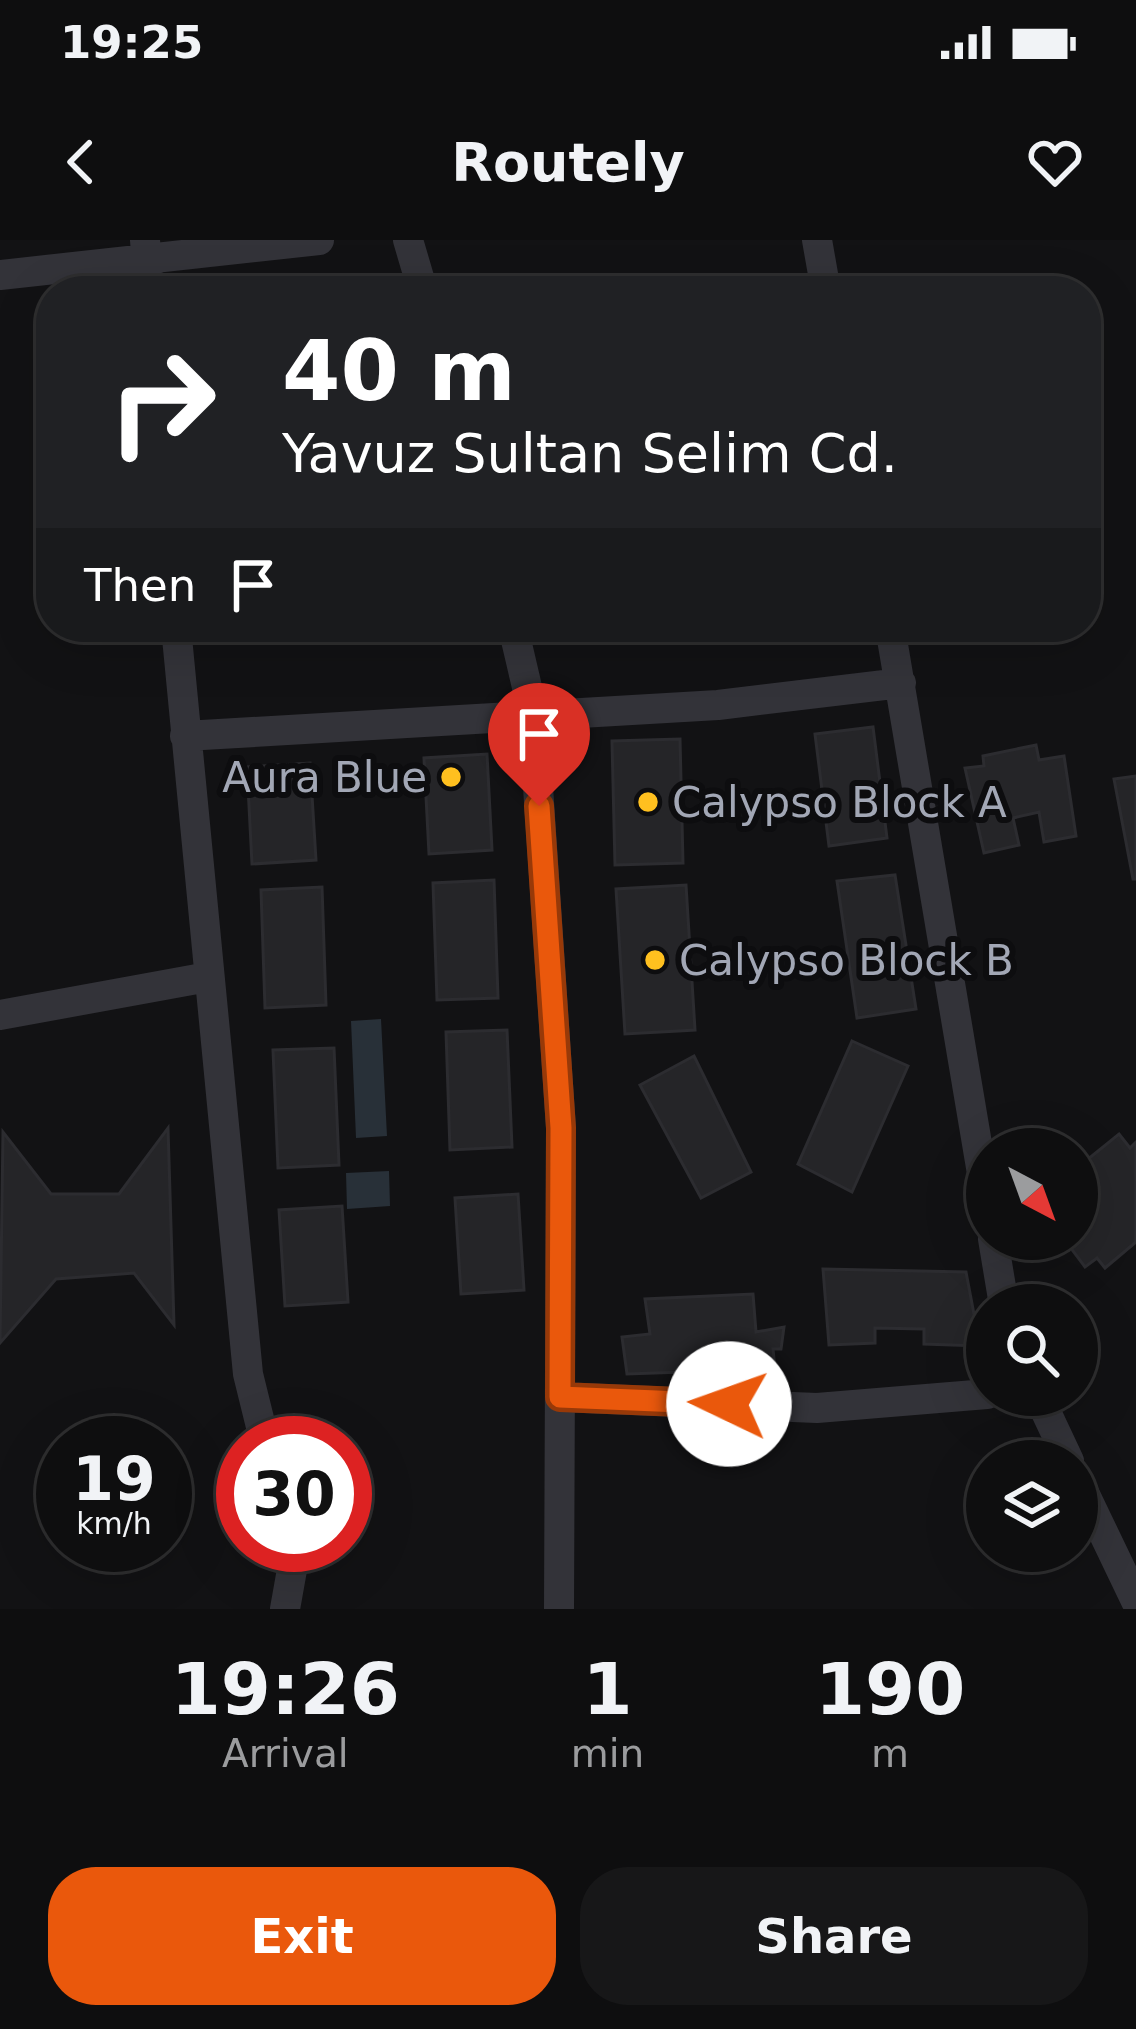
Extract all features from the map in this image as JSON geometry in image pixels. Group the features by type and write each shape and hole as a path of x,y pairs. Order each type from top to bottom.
{"street":[{"path":"0,275 146,249 319,240"},
{"path":"408,240 419,276"},
{"path":"817,240 823,276"},
{"path":"177,642 248,1375 258,1416"},
{"path":"516,642 532,713 561,1128 559,1609"},
{"path":"893,642 975,1128"},
{"path":"184,736 718,705 901,683"},
{"path":"0,1015 208,977"},
{"path":"560,1397 817,1408 966,1396"},
{"path":"1098,1522 1136,1601"},
{"path":"285,1609 292,1572"}],"shaded area":[{"path":"381,1019 387,1136 356,1138 351,1021"},
{"path":"389,1171 390,1206 347,1209 346,1173"}],"building":[{"path":"873,727 887,838 829,846 815,734"},
{"name":"Calypso Block A","path":"680,739 683,863 615,865 612,741"},
{"path":"1036,745 1039,760 1064,756 1076,836 1044,842 1039,812 1013,818 1019,845 984,853 965,768 984,766 983,756"},
{"path":"487,754 492,850 429,854 424,758"},
{"path":"310,763 316,860 252,864 247,767"},
{"path":"1136,776 1136,879 1133,879 1114,779"},
{"path":"895,875 916,1009 857,1018 837,881"},
{"path":"494,880 498,998 437,1000 433,883"},
{"name":"Calypso Block B","path":"686,885 695,1030 625,1034 616,889"},
{"path":"322,887 326,1005 265,1008 261,890"},
{"path":"507,1030 512,1147 450,1150 446,1032"},
{"path":"852,1041 908,1066 852,1192 798,1164"},
{"path":"334,1048 339,1165 278,1168 273,1050"},
{"path":"694,1056 751,1172 701,1198 640,1085"},
{"path":"168,1128 174,1325 134,1273 56,1279 0,1343 3,1132 51,1194 119,1194"},
{"path":"1119,1134 1130,1148 1136,1142 1136,1242 1105,1268 1098,1259 1098,1151"},
{"path":"518,1194 524,1290 461,1294 455,1198"},
{"path":"342,1206 348,1302 285,1306 279,1210"},
{"path":"823,1269 966,1272 966,1346 924,1344 924,1329 875,1328 875,1343 829,1345"},
{"path":"753,1294 756,1332 784,1327 781,1349 773,1349 775,1369 627,1374 622,1337 650,1334 645,1299"}],"place":[{"name":"Aura Blue","path":"451,777"},
{"name":"Calypso Block A","path":"648,802"},
{"name":"Calypso Block B","path":"655,960"}],"route":[{"path":"539,806 561,1128 560,1397 729,1404"}]}
